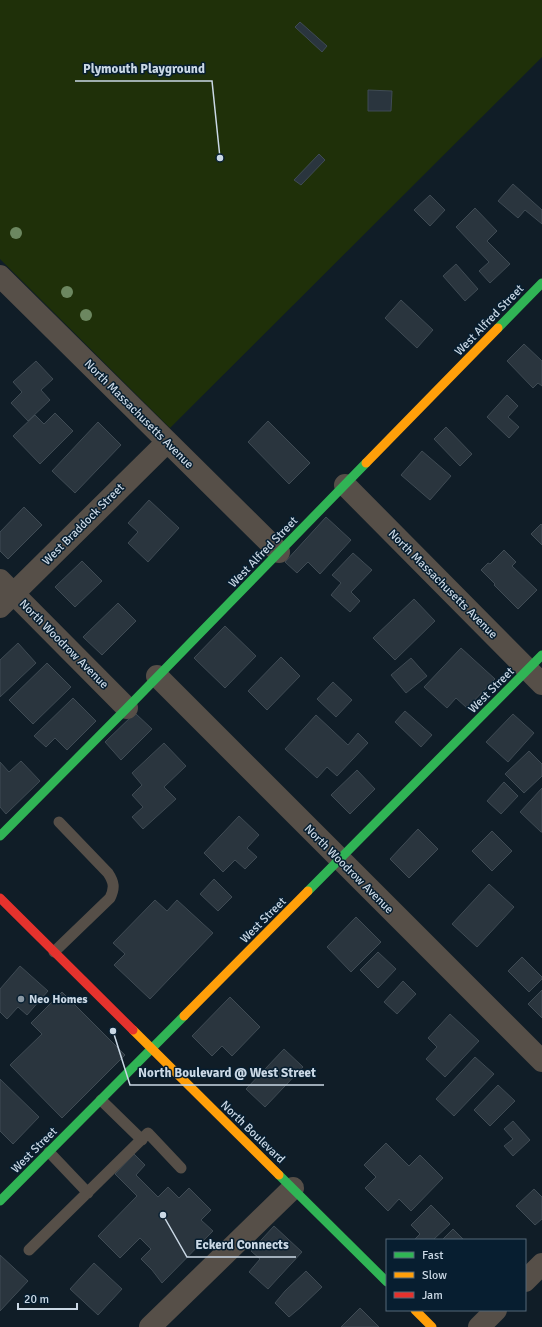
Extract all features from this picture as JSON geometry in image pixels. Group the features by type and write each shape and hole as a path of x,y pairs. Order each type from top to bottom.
{"street":[{"name":"North Massachusetts Avenue","path":"0,276 280,552"},
{"name":"West Alfred Street","path":"0,836 542,283"},
{"name":"West Braddock Street","path":"4,593 167,442"},
{"name":"North Massachusetts Avenue","path":"345,485 537,669"},
{"name":"North Woodrow Avenue","path":"4,593 127,708"},
{"name":"West Street","path":"0,1201 340,859 537,669"},
{"name":"North Woodrow Avenue","path":"157,676 542,1060"},
{"name":"North Boulevard","path":"0,898 386,1281"},
{"path":"150,1327 293,1188"},
{"path":"526,1280 542,1264"},
{"path":"416,1311 432,1327"},
{"path":"479,1327 495,1311"}],"lane":[{"path":"54,952 110,898 114,890 113,881 108,873 59,822"},
{"path":"101,1100 142,1140"},
{"path":"29,1250 148,1133 182,1168"},
{"path":"50,1152 88,1193"}],"green space":[{"path":"0,0 542,0 542,57 170,428 0,259"}],"building":[{"path":"300,22 327,46 322,52 295,27"},
{"path":"368,90 392,91 391,111 368,111"},
{"path":"319,154 325,160 301,185 294,180"},
{"path":"513,184 542,210 542,224 525,210 518,218 498,201"},
{"path":"430,195 445,210 430,226 414,210"},
{"path":"475,208 497,231 487,241 510,264 490,283 479,271 489,262 456,227"},
{"path":"456,264 478,289 465,301 443,276"},
{"path":"401,300 433,330 417,348 385,318"},
{"path":"524,344 542,361 542,386 538,383 533,388 507,361"},
{"path":"36,361 53,379 41,390 50,400 28,421 11,403 22,392 13,382"},
{"path":"507,395 518,406 508,417 519,427 509,438 487,417"},
{"path":"55,413 73,431 40,464 13,436 35,415 44,424"},
{"path":"268,421 310,463 289,484 248,442"},
{"path":"98,422 121,445 75,493 52,471"},
{"path":"446,427 472,454 460,466 434,439"},
{"path":"422,451 451,476 430,500 401,475"},
{"path":"149,500 179,528 148,562 128,543 138,532 128,523"},
{"path":"24,507 42,525 8,559 0,551 0,532"},
{"path":"326,517 351,540 320,574 308,562 297,573 285,562"},
{"path":"541,524 542,525 542,545 531,534"},
{"path":"504,550 516,562 512,566 537,590 518,609 481,570 488,563 490,564"},
{"path":"353,553 372,570 351,592 360,601 350,612 331,595 341,583 332,575"},
{"path":"82,561 102,581 75,607 55,587"},
{"path":"414,599 435,621 395,660 373,638"},
{"path":"118,603 136,621 102,655 83,637"},
{"path":"225,626 256,656 225,688 194,658"},
{"path":"18,643 36,663 0,697 0,660"},
{"path":"461,648 495,679 467,708 456,698 447,708 424,687"},
{"path":"281,657 300,676 267,710 248,691"},
{"path":"411,658 427,676 406,693 391,675"},
{"path":"47,663 71,687 33,724 9,700"},
{"path":"333,682 352,700 336,717 317,699"},
{"path":"73,698 96,721 67,750 55,738 46,747 34,736"},
{"path":"405,711 432,735 421,747 395,722"},
{"path":"135,713 152,729 121,760 105,742"},
{"path":"513,714 534,733 508,762 486,742"},
{"path":"316,715 348,745 358,733 368,743 337,776 327,767 317,778 285,749"},
{"path":"164,743 186,766 164,787 176,799 143,829 132,817 143,807 132,795 142,785 132,773"},
{"path":"529,751 542,764 542,776 524,793 505,774"},
{"path":"21,761 40,781 6,814 0,807 0,762 9,772"},
{"path":"357,770 375,789 350,814 331,795"},
{"path":"504,782 518,796 501,814 487,801"},
{"path":"542,788 542,832 541,832 520,812"},
{"path":"239,816 259,835 247,848 257,857 245,869 235,860 223,872 204,853"},
{"path":"418,829 438,849 409,878 390,859"},
{"path":"492,831 512,851 492,871 472,851"},
{"path":"214,879 232,897 218,911 200,894"},
{"path":"489,884 514,907 477,947 452,924"},
{"path":"155,900 167,911 177,900 213,933 150,999 114,965 125,954 113,943"},
{"path":"356,917 381,942 351,972 327,947"},
{"path":"378,952 396,969 378,988 360,970"},
{"path":"522,957 542,977 542,979 529,992 508,971"},
{"name":"Neo Homes","path":"20,966 48,991 27,1015 18,1007 7,1019 0,1012 0,989"},
{"path":"403,981 416,994 397,1014 384,1002"},
{"path":"542,990 542,1018 528,1004"},
{"path":"62,992 125,1055 62,1118 10,1065 42,1034 31,1023"},
{"path":"230,997 260,1027 232,1056 222,1046 212,1056 192,1036"},
{"path":"450,1014 479,1041 445,1077 426,1059 437,1047 428,1038"},
{"path":"284,1049 303,1067 265,1107 246,1089"},
{"path":"475,1057 494,1074 454,1116 436,1099"},
{"path":"0,1079 39,1117 13,1144 0,1131"},
{"path":"498,1085 515,1101 490,1126 474,1110"},
{"path":"513,1121 530,1140 513,1156 504,1146 513,1139 504,1129"},
{"path":"386,1143 409,1166 420,1155 443,1178 411,1211 399,1199 388,1211 365,1188 376,1177 364,1165"},
{"path":"134,1154 145,1165 136,1175 158,1197 168,1187 179,1198 189,1188 211,1210 201,1220 213,1231 162,1283 141,1259 151,1249 140,1238 120,1258 98,1236 137,1196 115,1174"},
{"path":"534,1189 542,1197 542,1219 535,1225 516,1206"},
{"path":"431,1205 450,1224 434,1239 415,1239 420,1234 411,1225"},
{"path":"274,1226 302,1252 268,1289 249,1272 260,1259 251,1251"},
{"path":"453,1229 463,1239 443,1239"},
{"path":"0,1255 28,1281 0,1311"},
{"path":"94,1263 122,1289 98,1315 70,1289"},
{"path":"306,1271 322,1287 289,1317 275,1303"},
{"path":"360,1308 379,1327 341,1327"}],"traffic: fast":[{"path":"498,328 542,283"},
{"path":"0,836 366,463"},
{"path":"308,891 542,655"},
{"path":"0,1201 184,1016"},
{"path":"279,1175 386,1281"}],"traffic: slow":[{"path":"366,463 498,328"},
{"path":"184,1016 308,891"},
{"path":"133,1030 279,1175"},
{"path":"416,1311 432,1327"}],"traffic: jam":[{"path":"0,898 133,1030"}],"place":[{"name":"Plymouth Playground","path":"220,158"},
{"name":"Neo Homes","path":"21,999"},
{"name":"North Boulevard @ West Street","path":"113,1031"},
{"name":"Eckerd Connects","path":"163,1215"}]}
